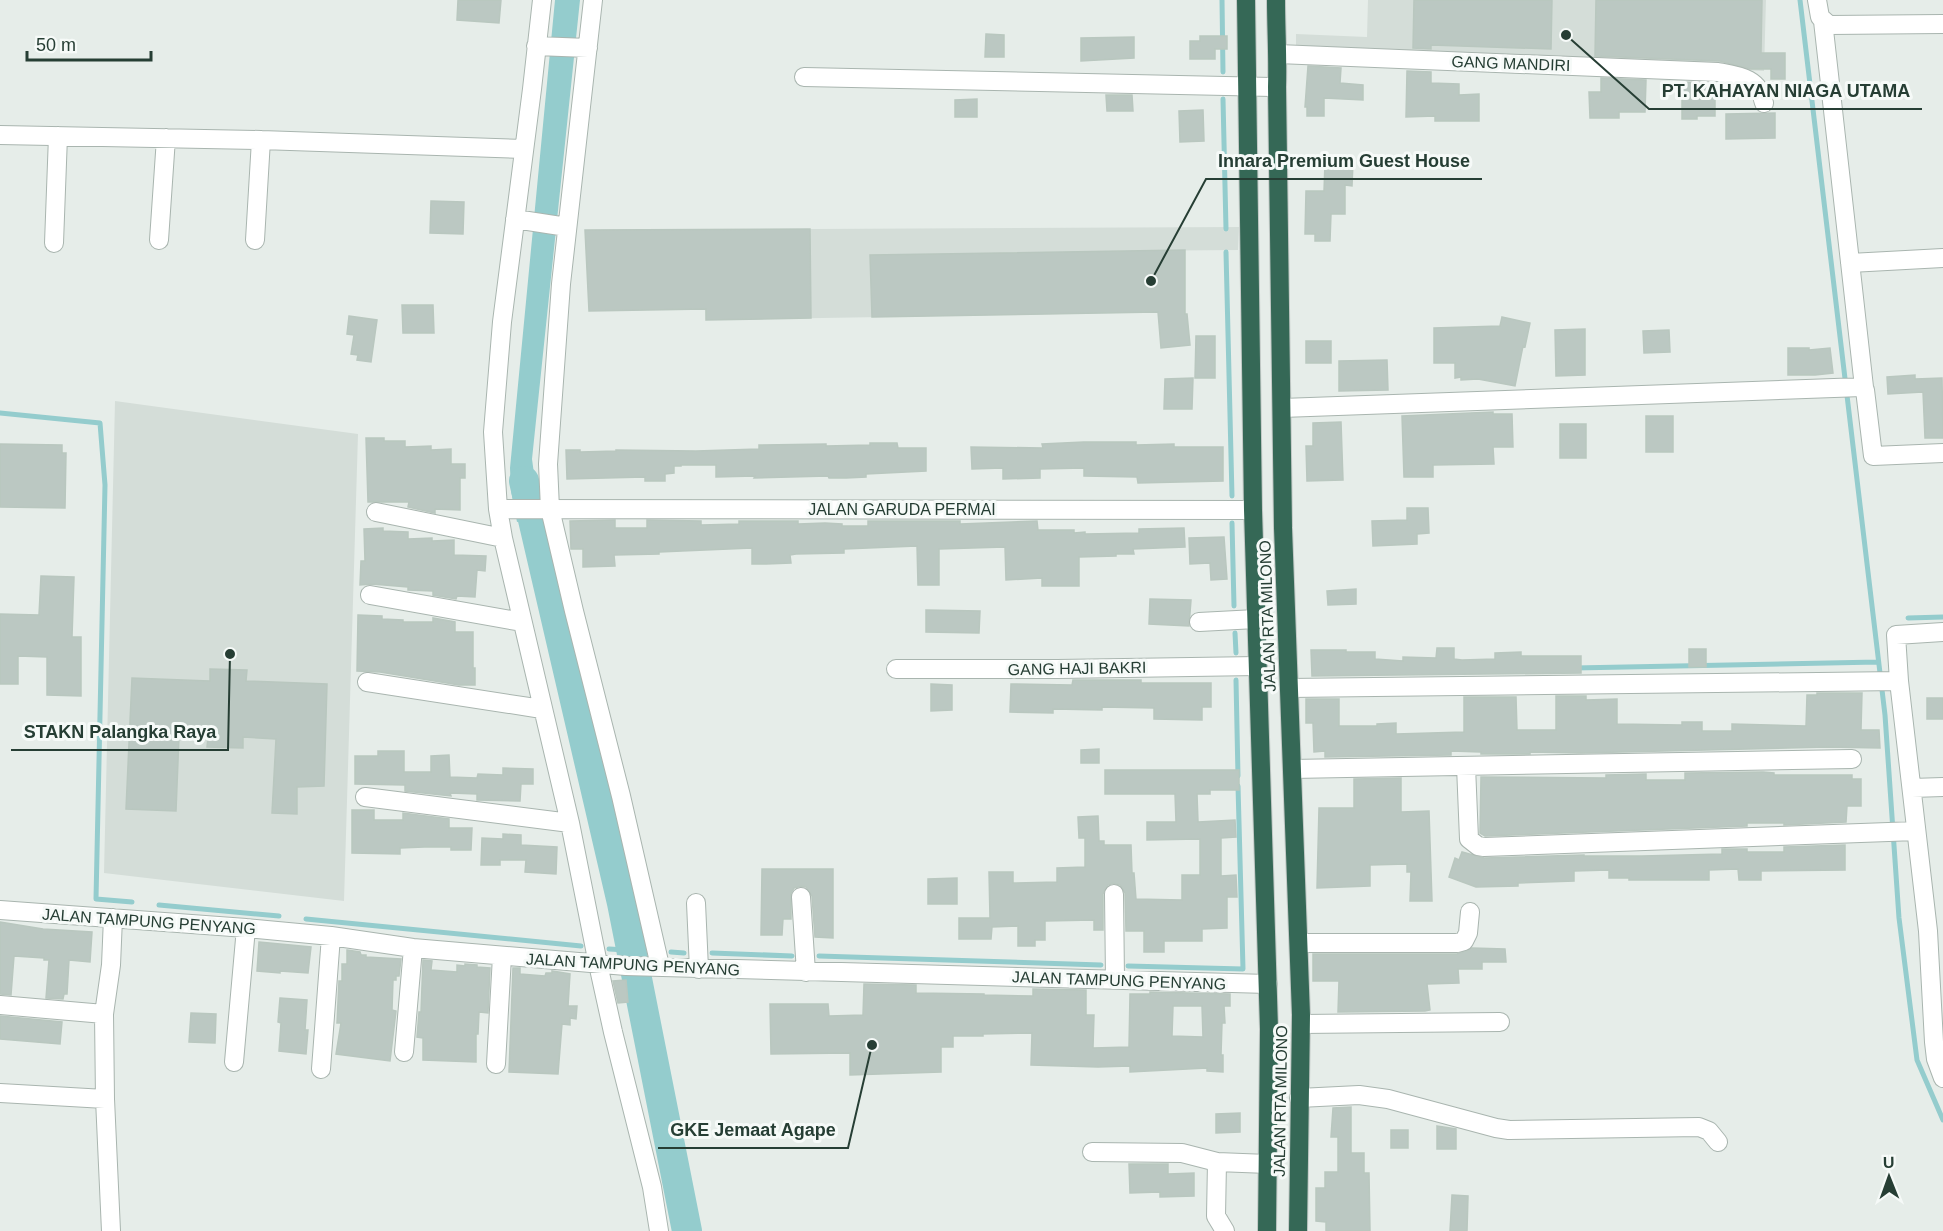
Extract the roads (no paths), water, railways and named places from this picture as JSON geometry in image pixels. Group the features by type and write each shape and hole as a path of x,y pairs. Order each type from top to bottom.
{"highway":[{"name":"JALAN RTA MILONO","path":"1246,0 1253,510 1270,1057 1267,1229"},
{"name":"JALAN RTA MILONO","path":"1276,0 1283,528 1301,1024 1298,1229"},
{"path":"1267,1229 1298,1229"}],"street":[{"path":"542,0 524,149 519,220 502,322 493,432 506,509 503,538 570,823 613,1032 652,1187 659,1231"},
{"path":"593,0 581,47 562,226 561,284 543,509 574,611 621,796 653,966"},
{"path":"1817,0 1820,17 1829,25 1943,24"},
{"path":"1823,21 1850,263 1852,388 1873,456 1943,453"},
{"path":"536,46 581,47"},
{"name":"GANG MANDIRI","path":"1278,54 1718,72 1735,75 1758,86 1764,103"},
{"path":"804,76 1277,87"},
{"path":"0,135 261,140 524,149"},
{"path":"54,243 58,136"},
{"path":"159,240 166,138"},
{"path":"255,240 261,140"},
{"path":"519,220 562,226"},
{"path":"1850,263 1943,258"},
{"path":"1282,408 1852,388"},
{"name":"JALAN GARUDA PERMAI","path":"506,509 1253,510"},
{"path":"376,512 503,538"},
{"path":"370,595 522,622"},
{"path":"1199,622 1256,619"},
{"path":"1943,632 1896,635 1887,682 1912,788 1903,832 1936,931 1934,1042 1936,1059 1943,1078"},
{"name":"GANG HAJI BAKRI","path":"896,669 1258,666"},
{"path":"367,682 542,709"},
{"path":"1289,688 1887,682"},
{"path":"1292,769 1852,759"},
{"path":"1466,766 1469,840 1484,847 1903,832"},
{"path":"1912,788 1943,786"},
{"path":"365,797 570,823"},
{"path":"1114,894 1115,979"},
{"path":"801,897 807,972"},
{"path":"696,903 699,969"},
{"name":"JALAN TAMPUNG PENYANG","path":"0,910 246,928 332,936 413,948 626,966 1268,984"},
{"path":"1299,943 1457,943 1464,941 1468,933 1470,912"},
{"path":"111,1231 104,1014 111,965 113,918"},
{"path":"234,1062 246,928"},
{"path":"321,1069 332,936"},
{"path":"404,1052 413,948"},
{"path":"496,1064 502,956"},
{"path":"0,1005 104,1014"},
{"path":"1301,1024 1500,1022"},
{"path":"0,1093 105,1099"},
{"path":"1299,1098 1359,1095 1388,1099 1509,1130 1699,1127 1709,1131 1718,1142"},
{"path":"1092,1152 1182,1153 1217,1162 1268,1164"},
{"path":"1217,1162 1216,1216 1225,1231"}],"water":[{"path":"555,0 580,0 532,459 540,518 517,522 511,491 510,468"}],"waterway":[{"path":"1222,0 1223,72"},
{"path":"1800,0 1885,715 1899,918 1917,1060 1943,1120"},
{"path":"1223,99 1226,229"},
{"path":"1226,252 1232,496"},
{"path":"0,413 100,423 105,485 96,899 132,902"},
{"path":"524,481 622,903 687,1231"},
{"path":"1232,523 1234,606"},
{"path":"1908,618 1943,617"},
{"path":"1235,633 1236,653"},
{"path":"1574,668 1878,662"},
{"path":"1236,680 1238,776"},
{"path":"1128,966 1243,969 1238,786"},
{"path":"159,905 279,916"},
{"path":"306,919 581,946"},
{"path":"609,949 643,951"},
{"path":"671,952 684,953"},
{"path":"712,953 792,956"},
{"path":"819,956 1101,965"}],"place":[{"name":"PT. KAHAYAN NIAGA UTAMA","path":"1566,35"},
{"name":"Innara Premium Guest House","path":"1151,281"},
{"name":"STAKN Palangka Raya","path":"230,654"},
{"name":"GKE Jemaat Agape","path":"872,1045"}]}
